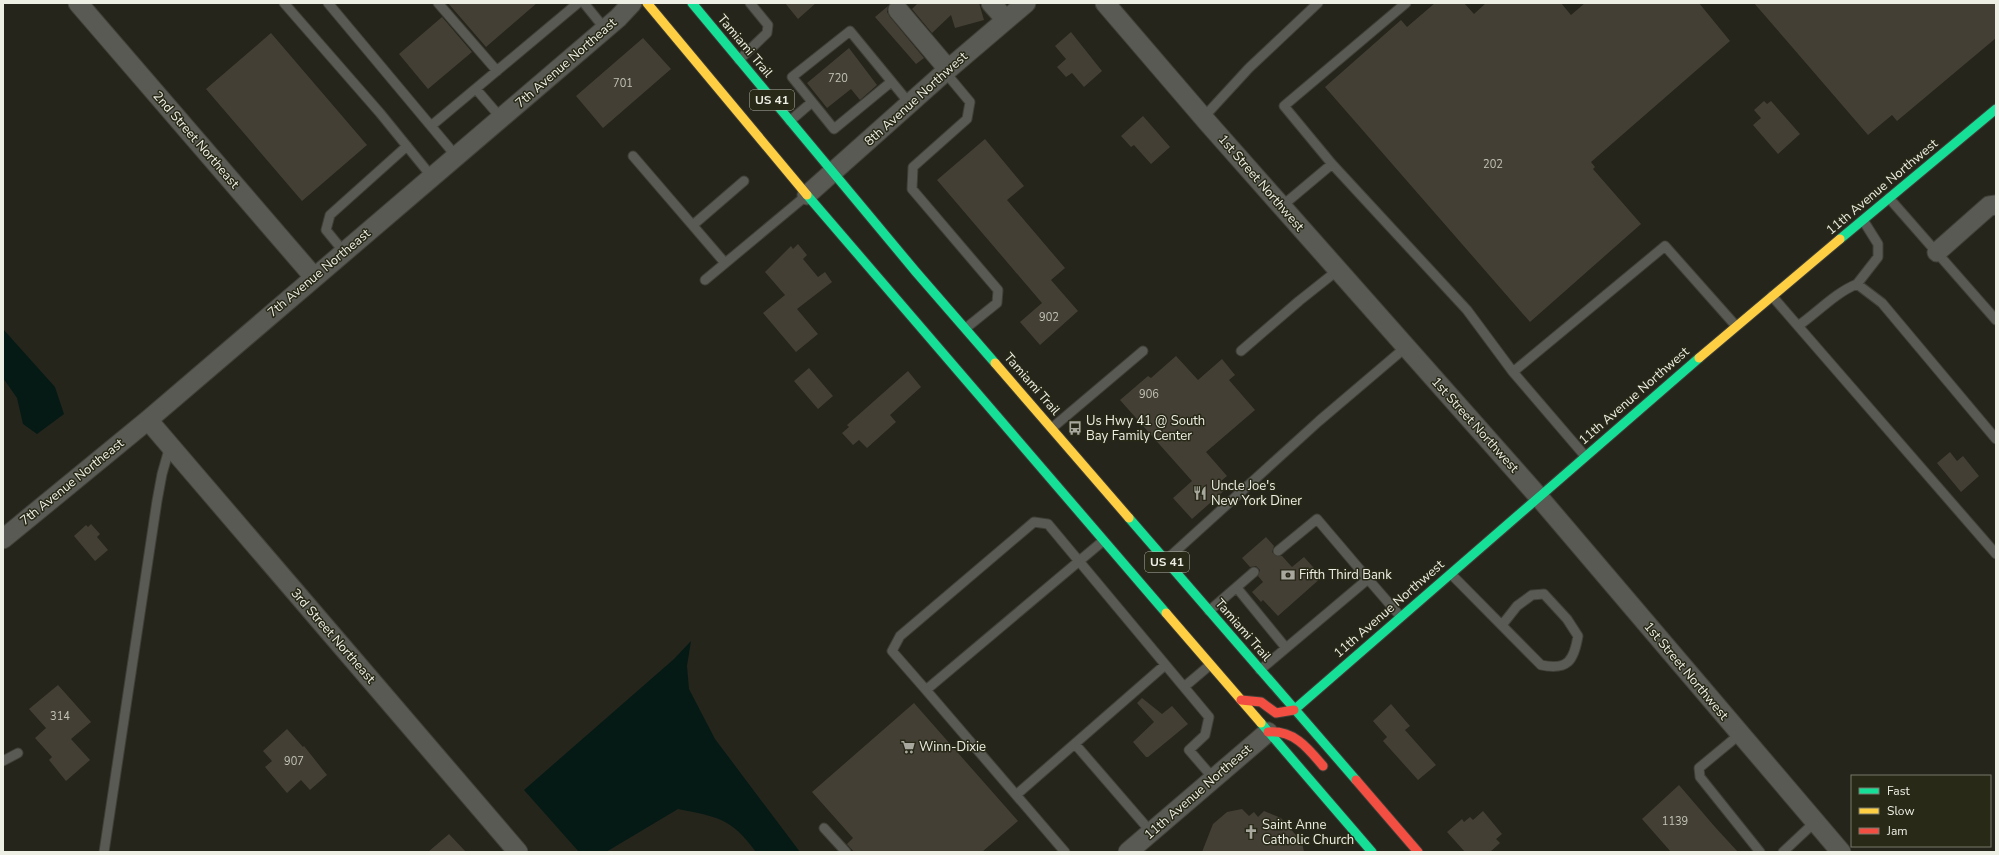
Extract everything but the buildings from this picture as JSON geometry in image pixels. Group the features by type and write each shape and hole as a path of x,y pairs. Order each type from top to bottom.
{"main road":[{"name":"US 41","path":"647,3 807,196 1372,852"},
{"name":"Tamiami Trail","path":"692,3 832,173 1418,852"},
{"name":"11th Avenue Northwest","path":"1294,710 1538,496 1736,326 1996,109"},
{"path":"1241,700 1261,702 1276,712 1284,713 1294,710"},
{"path":"1268,732 1276,730 1297,737 1326,769 1352,776"}],"street":[{"name":"2nd Street Northeast","path":"78,3 314,277"},
{"name":"7th Avenue Northeast","path":"3,539 148,420 605,29 632,3"},
{"path":"991,3 1006,20"},
{"name":"8th Avenue Northwest","path":"807,196 946,71 1026,3"},
{"name":"1st Street Northwest","path":"1105,3 1203,118 1538,496 1841,852"},
{"path":"898,10 946,71"},
{"path":"1937,252 1989,206 1996,205"},
{"name":"3rd Street Northeast","path":"148,420 518,852"},
{"name":"11th Avenue Northeast","path":"1128,852 1268,732"}],"lane":[{"path":"284,3 432,177"},
{"path":"328,3 456,156"},
{"path":"438,3 497,71"},
{"path":"431,126 578,3"},
{"path":"584,3 605,29"},
{"path":"739,60 767,33 768,25 750,3"},
{"path":"1203,118 1249,68 1318,3"},
{"path":"1406,3 1284,106 1332,164 1467,310 1513,372 1585,456"},
{"path":"891,82 834,129 792,77 850,31 910,104"},
{"path":"946,71 970,102 967,119 912,166 912,189 998,290 997,303 966,328"},
{"path":"476,89 501,118"},
{"path":"790,121 812,102"},
{"path":"344,252 326,230 330,215 407,146"},
{"path":"633,156 725,263"},
{"path":"1282,206 1332,164"},
{"path":"693,225 744,181"},
{"path":"705,280 807,196"},
{"path":"1889,198 1996,320"},
{"path":"1798,326 1818,312 1842,290 1857,284 1878,257 1878,244 1863,220"},
{"path":"1513,372 1665,246 1736,326"},
{"path":"1241,351 1338,270"},
{"path":"1857,284 1882,303 1996,439"},
{"path":"1772,296 1996,554"},
{"path":"1166,560 1319,421 1406,347"},
{"path":"1052,428 1143,351"},
{"path":"104,852 156,508 162,474 170,446"},
{"path":"1278,551 1317,519 1400,616"},
{"path":"1065,852 892,651 900,636 1034,522 1048,524 1209,717 1205,735 1189,750 1214,778"},
{"path":"926,690 1103,541"},
{"path":"1209,611 1254,572"},
{"path":"1450,573 1541,665 1552,668 1565,666 1575,654 1578,636 1567,619 1544,594 1532,595 1517,606 1502,625"},
{"path":"1260,670 1368,579"},
{"path":"1236,588 1286,648"},
{"path":"1016,795 1165,665"},
{"path":"1184,688 1210,665"},
{"path":"1740,734 1699,768 1700,777 1760,852"},
{"path":"1075,744 1151,832"},
{"path":"3,762 18,753"},
{"path":"1783,852 1815,822"},
{"path":"824,828 846,852"}],"water":[{"path":"3,329 55,387 64,414 37,434 23,424 17,398 3,378"},
{"path":"691,641 687,666 689,689 715,739 800,852 756,852 739,832 723,821 704,814 678,809 606,852 579,852 524,790 674,659"}],"traffic: fast":[{"path":"692,3 916,272 995,363"},
{"path":"1840,239 1996,109"},
{"path":"807,195 1166,613"},
{"path":"1294,710 1699,358"},
{"path":"1129,518 1356,780"},
{"path":"1261,723 1372,852"}],"traffic: slow":[{"path":"647,3 807,195"},
{"path":"1699,358 1840,239"},
{"path":"995,363 1129,518"},
{"path":"1166,613 1261,723"}],"traffic: jam":[{"path":"1241,700 1261,702 1276,713 1294,710"},
{"path":"1268,732 1277,732 1293,737 1306,747 1323,766"},
{"path":"1356,780 1418,852"}],"place":[{"name":"Us Hwy 41 @ South Bay Family Center","path":"1075,428"},
{"name":"Uncle Joe's New York Diner","path":"1200,493"},
{"name":"Fifth Third Bank","path":"1288,575"},
{"name":"Winn-Dixie","path":"908,747"},
{"name":"Saint Anne Catholic Church","path":"1251,832"}]}
